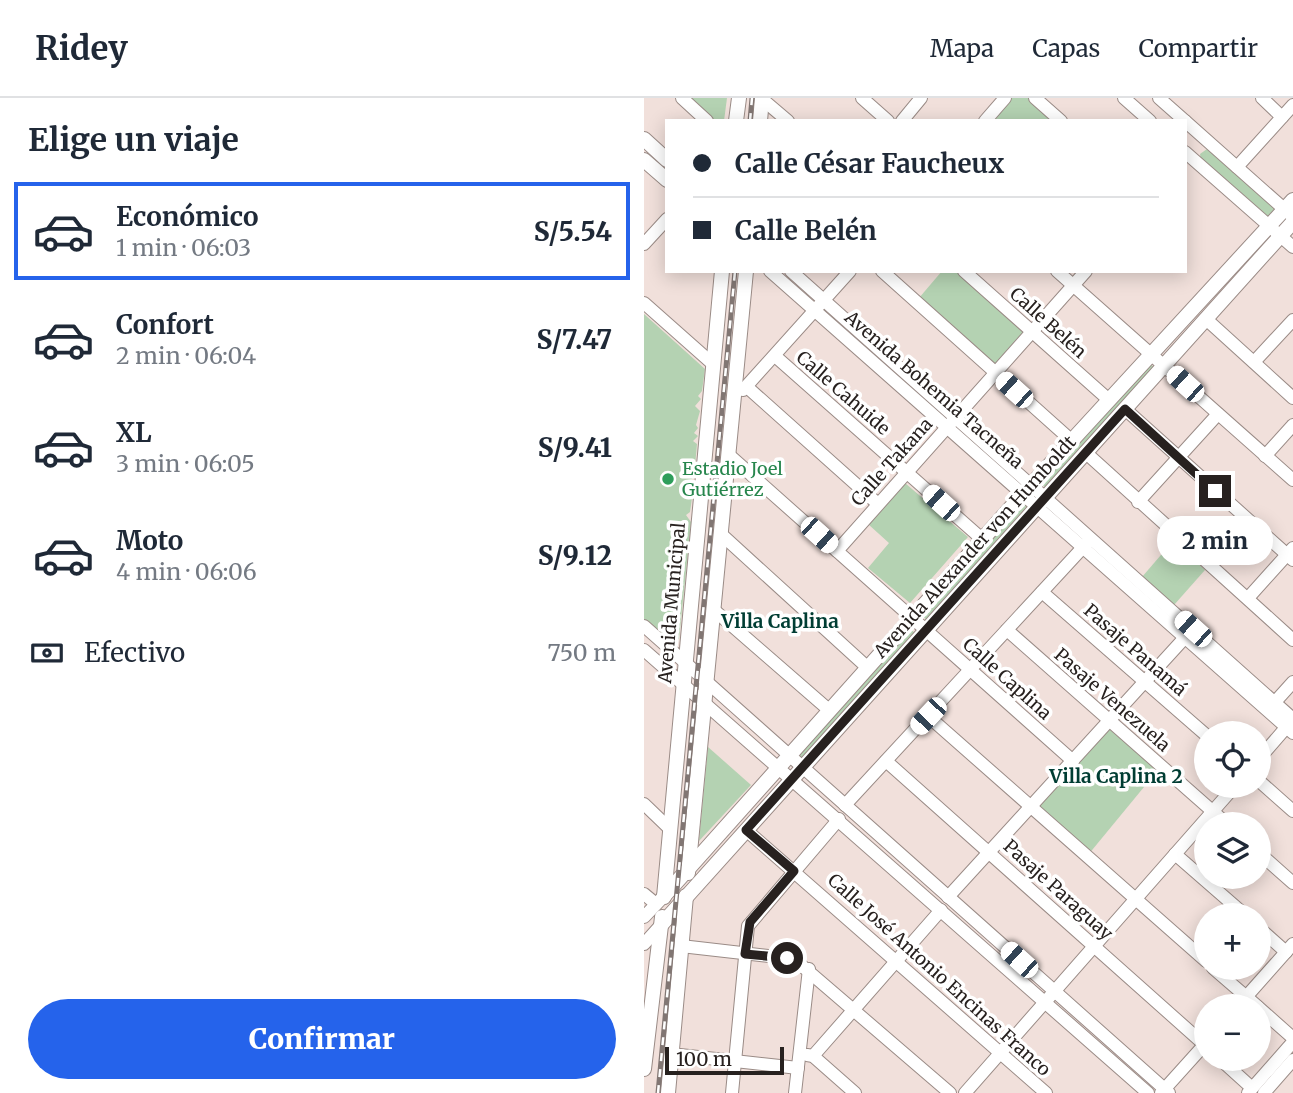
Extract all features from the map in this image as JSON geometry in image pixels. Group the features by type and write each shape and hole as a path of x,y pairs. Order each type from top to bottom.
{"main road":[{"path":"736,119 738,98"},
{"path":"760,119 762,98"},
{"path":"644,139 665,158"},
{"path":"644,160 665,178"},
{"name":"Avenida Alexander von Humboldt","path":"662,924 1206,319 1290,208"},
{"name":"Avenida Alexander von Humboldt","path":"686,843 784,761 1151,354 1275,231 1293,222"},
{"name":"Avenida Municipal","path":"686,843 684,683 722,273"},
{"name":"Avenida Municipal","path":"644,1069 662,924 660,900 669,855 686,843 706,702 746,273"},
{"path":"686,843 715,863"},
{"path":"668,1093 688,870 686,843"},
{"path":"660,900 688,870"}],"street":[{"path":"682,98 705,119"},
{"path":"762,98 786,119"},
{"path":"862,98 886,119"},
{"path":"904,119 921,98"},
{"path":"987,119 1005,98"},
{"path":"1035,98 1059,119"},
{"path":"1124,98 1148,119"},
{"path":"1159,98 1183,119"},
{"path":"1262,98 1282,117"},
{"path":"1237,167 1293,104"},
{"path":"1187,123 1237,167 1290,208"},
{"path":"1187,155 1204,138"},
{"path":"1187,157 1293,247"},
{"path":"644,244 665,221"},
{"name":"Avenida Bohemia Tacneña","path":"772,273 951,422 1291,725"},
{"name":"Avenida Bohemia Tacneña","path":"793,273 951,422"},
{"path":"734,396 747,387 848,273"},
{"path":"884,273 1072,440"},
{"name":"Calle Belén","path":"966,273 1109,400"},
{"path":"1060,273 1293,480"},
{"name":"Calle Takana","path":"836,551 1084,273"},
{"path":"644,303 714,365"},
{"path":"1206,319 1293,398"},
{"path":"1254,362 1292,325"},
{"name":"Calle Cahuide","path":"775,356 982,539"},
{"path":"747,387 878,504"},
{"path":"1125,409 1179,459 1291,554 1248,598"},
{"path":"1138,502 1218,414"},
{"path":"1265,456 1293,425"},
{"path":"1086,453 1293,640"},
{"name":"Calle Caplina","path":"729,455 1073,761"},
{"path":"722,535 868,668"},
{"path":"845,805 1087,543"},
{"name":"Pasaje Panamá","path":"1042,592 1194,725"},
{"path":"714,610 829,710"},
{"path":"644,626 708,683 784,761"},
{"name":"Pasaje Venezuela","path":"1007,630 1212,812"},
{"path":"948,897 1189,634"},
{"name":"Avenida Bohemia Tacneña","path":"1189,634 1275,702 1291,725"},
{"path":"644,668 649,654 706,702 845,805 1165,1092 1194,1057"},
{"path":"1275,702 1293,682"},
{"path":"928,716 1194,951"},
{"path":"1271,746 1291,725"},
{"name":"Pasaje Paraguay","path":"886,761 1194,1034"},
{"path":"797,772 839,819 1148,1093"},
{"path":"1271,792 1293,811"},
{"path":"1212,812 1224,798"},
{"path":"644,804 686,843"},
{"path":"732,1093 750,922 839,819"},
{"name":"Calle José Antonio Encinas Franco","path":"746,830 897,960 1045,1093"},
{"path":"965,1093 1194,832"},
{"path":"1175,854 1231,903"},
{"path":"1271,864 1293,883"},
{"path":"644,894 660,900 644,917"},
{"path":"813,1056 941,910"},
{"path":"644,944 662,924"},
{"path":"1249,994 1290,948 1271,936"},
{"path":"681,947 794,959 809,969 950,1093"},
{"path":"795,1093 809,969"},
{"path":"1223,980 1235,994"},
{"path":"1254,1091 1293,1040 1271,1019"},
{"path":"671,1054 798,1068"},
{"path":"799,1054 813,1056 855,1093"},
{"path":"1254,1091 1293,1060"},
{"path":"1233,1071 1254,1091"}],"green space":[{"path":"689,98 727,98 724,119 713,119"},
{"path":"1012,98 1029,98 1052,119 994,119"},
{"path":"1207,149 1275,209 1272,218 1267,217 1201,160 1200,154"},
{"path":"940,273 960,273 1024,331 994,366 919,298"},
{"name":"Estadio Joel Gutiérrez","path":"644,314 705,369 702,391 698,396 701,399 695,406 700,411 696,425 698,428 694,433 698,436 693,441 697,444 694,477 690,480 693,491 690,512 686,515 691,522 679,639 666,643 644,624"},
{"path":"1149,363 1154,367 1046,488 1039,482"},
{"path":"905,483 968,537 910,603 868,568 889,543 868,524"},
{"path":"1022,501 1027,506 927,620 920,614"},
{"path":"1173,541 1205,570 1174,605 1142,577"},
{"path":"908,627 915,633 802,759 796,753"},
{"path":"1107,727 1158,770 1088,855 1035,808"},
{"path":"708,747 751,785 699,841"}],"railway":[{"path":"750,119 752,98"},
{"path":"658,1093 735,273"}],"place":[{"name":"Estadio Joel Gutiérrez","path":"668,479"}],"district":[{"name":"Villa Caplina","path":"780,621"},
{"name":"Villa Caplina 2","path":"1116,776"}],"route":[{"path":"787,958 745,954 750,922 794,871 746,830 1125,409 1215,491"}]}
